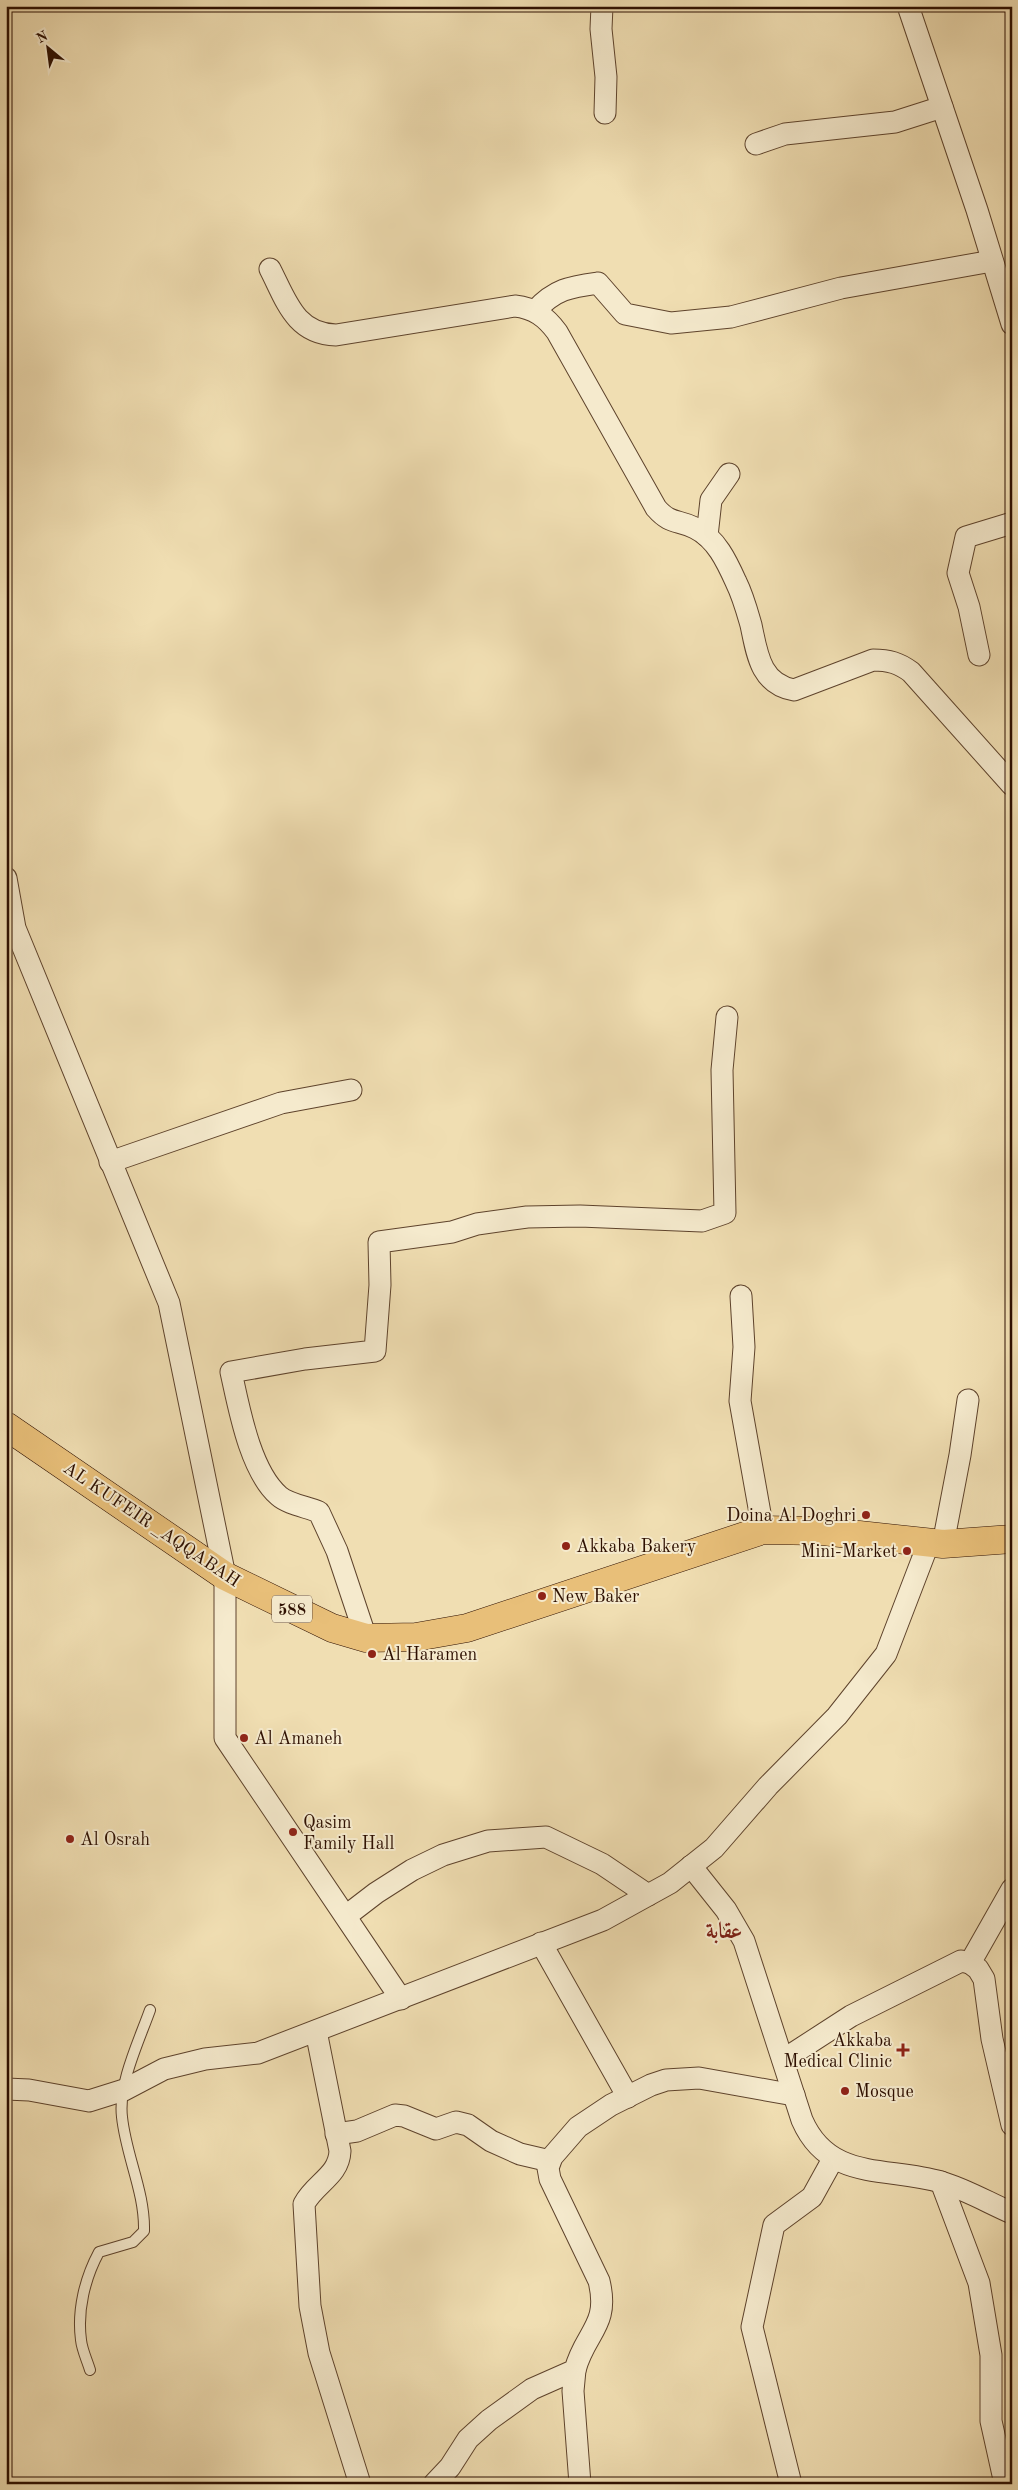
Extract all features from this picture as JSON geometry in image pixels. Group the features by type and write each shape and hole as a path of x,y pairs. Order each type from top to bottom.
{"main road":[{"name":"AL KUFEIR _AQQABAH","path":"6,1426 225,1576 332,1628 366,1638 416,1637 467,1628 618,1576 763,1530"},
{"name":"588","path":"763,1530 822,1531 936,1543 1012,1539"}],"street":[{"path":"602,6 600,29 606,77 605,113"},
{"path":"908,6 1012,324"},
{"path":"756,144 785,134 895,122 942,107"},
{"path":"535,311 546,299 565,288 598,283 625,314 671,323 731,317 841,288 992,261"},
{"path":"270,269 293,313 309,329 323,334 336,335 515,306 535,311 544,316 556,332 656,508 666,519 687,524 707,536 717,546 737,583 745,604 758,657 772,681 783,688 794,690 873,660 887,660 901,665 917,679 1012,785"},
{"path":"707,536 711,500 729,474"},
{"path":"979,655 969,607 958,573 966,537 1012,523"},
{"path":"6,878 15,928 169,1303 225,1576 225,1738 401,1999"},
{"path":"366,1638 337,1552 319,1512 280,1497 259,1469 241,1418 231,1372 305,1359 375,1351 380,1285 379,1242 452,1232 477,1224 527,1217 580,1216 702,1221 725,1213 722,1070 727,1017"},
{"path":"110,1162 281,1103 352,1090"},
{"path":"741,1296 744,1347 740,1401 763,1530"},
{"path":"6,2089 28,2090 89,2101 124,2090 164,2069 205,2059 258,2053 603,1920 670,1883 714,1848 768,1786 837,1716 886,1654 936,1543 960,1455 968,1400"},
{"path":"346,1916 376,1893 412,1870 444,1855 488,1841 546,1837 602,1864 648,1895"},
{"path":"691,1866 737,1926 749,1955 807,2132 823,2152 833,2159 857,2168 942,2182 1012,2213"},
{"path":"970,1963 1012,1889"},
{"path":"541,1944 628,2097"},
{"path":"782,2060 851,2016 962,1961 970,1963 978,1969 984,1979 992,2039 1012,2125"},
{"path":"316,2031 336,2134 339,2161 336,2170 310,2193 304,2204 310,2306 319,2353 360,2484"},
{"path":"580,2484 572,2391 575,2370 582,2350 601,2318 602,2293 594,2269 550,2179 548,2168 552,2157 578,2127 611,2105 666,2080 699,2078 794,2095"},
{"path":"336,2134 357,2131 394,2115 404,2116 436,2129 456,2122 468,2125 491,2141 520,2154 550,2161"},
{"path":"792,2484 752,2327 774,2225 812,2197 833,2159"},
{"path":"942,2182 979,2283 992,2355 991,2421 1005,2484"},
{"path":"434,2484 450,2467 468,2439 489,2420 532,2389 575,2370"}],"lane":[{"path":"90,2370 81,2340 82,2303 90,2269 99,2252 133,2242 144,2231 144,2212 122,2117 124,2090 150,2010"}],"place":[{"name":"Doina Al Doghri","path":"866,1515"},
{"name":"Akkaba Bakery","path":"566,1546"},
{"name":"Mini-Market","path":"907,1551"},
{"name":"New Baker","path":"542,1596"},
{"name":"Al Haramen","path":"372,1654"},
{"name":"Al Amaneh","path":"244,1738"},
{"name":"Qasim Family Hall","path":"293,1832"},
{"name":"Al Osrah","path":"70,1839"},
{"name":"Akkaba Medical Clinic","path":"903,2050"},
{"name":"Mosque","path":"845,2091"}],"district":[{"name":"عقابة","path":"724,1930"}]}
